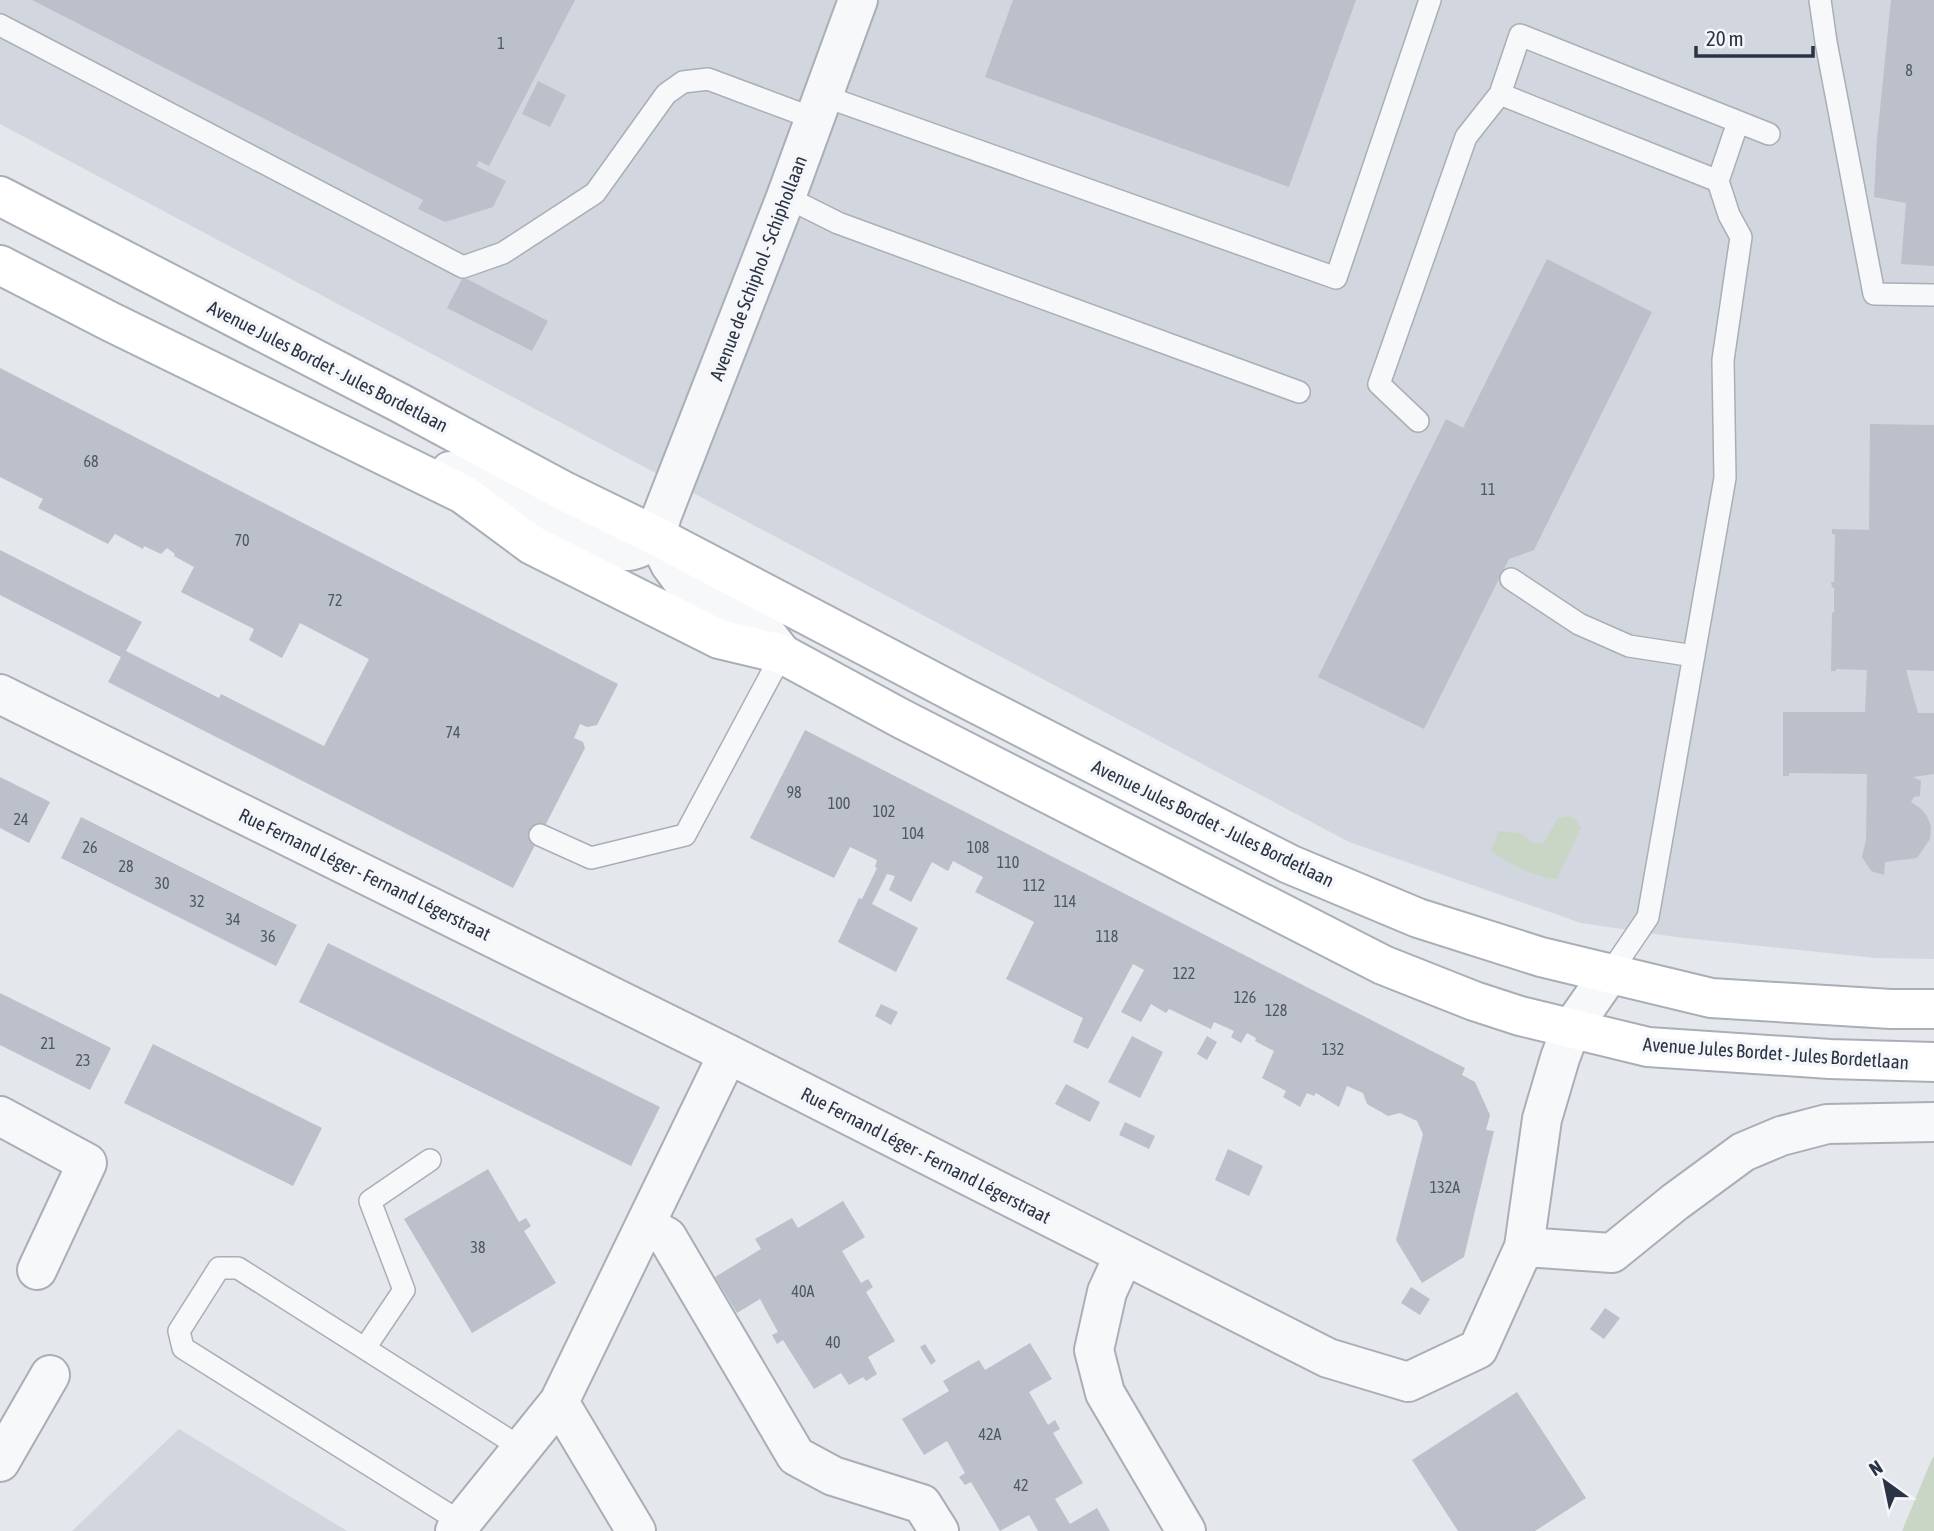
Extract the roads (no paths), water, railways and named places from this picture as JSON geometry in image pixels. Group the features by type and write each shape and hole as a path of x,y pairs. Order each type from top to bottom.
{"main road":[{"name":"Avenue Jules Bordet - Jules Bordetlaan","path":"0,196 1289,864 1418,918 1541,957 1711,998 1891,1009 1934,1009"},
{"name":"Avenue Jules Bordet - Jules Bordetlaan","path":"0,265 463,494 532,545 719,639 782,654 914,725 1383,965 1474,1001 1571,1029 1648,1047 1830,1059 1934,1062"}],"street":[{"name":"Avenue de Schiphol - Schiphollaan","path":"656,536 858,0"},
{"name":"Avenue Jules Bordet - Jules Bordetlaan","path":"383,455 411,457 452,472 580,537 606,547 628,551 645,545 656,536 670,564 689,590 710,605 768,636 782,654"},
{"name":"Rue Fernand Léger - Fernand Légerstraat","path":"0,694 729,1054 1328,1358 1408,1382 1478,1349 1524,1247 1542,1119 1571,1029 1610,973"},
{"path":"459,1527 520,1447 559,1402 729,1054"},
{"path":"0,1116 87,1163 37,1270"},
{"path":"1524,1247 1612,1253 1743,1152 1781,1136 1827,1124 1934,1122"},
{"path":"645,1225 667,1237 796,1456 833,1476 922,1504 939,1531"},
{"path":"1124,1255 1107,1292 1094,1350 1105,1393 1186,1531"},
{"path":"0,1462 50,1376"},
{"path":"559,1402 636,1531"}],"lane":[{"path":"0,25 463,267 503,253 596,193 666,94 683,82 708,79 819,108 1336,278 1430,0"},
{"path":"1820,0 1874,294 1934,295"},
{"path":"1418,421 1379,384 1466,137 1500,94 1520,35 1769,134"},
{"path":"1500,94 1718,181"},
{"path":"1610,973 1648,917 1725,478 1723,360 1741,237 1729,215 1718,181 1738,122"},
{"path":"786,197 828,220 1299,392"},
{"path":"1511,579 1579,624 1629,646 1694,656"},
{"path":"540,835 591,858 685,835 782,654"},
{"path":"365,1348 404,1290 370,1201 430,1160"},
{"path":"459,1527 183,1348 179,1331 219,1268 238,1268 520,1447"}]}
